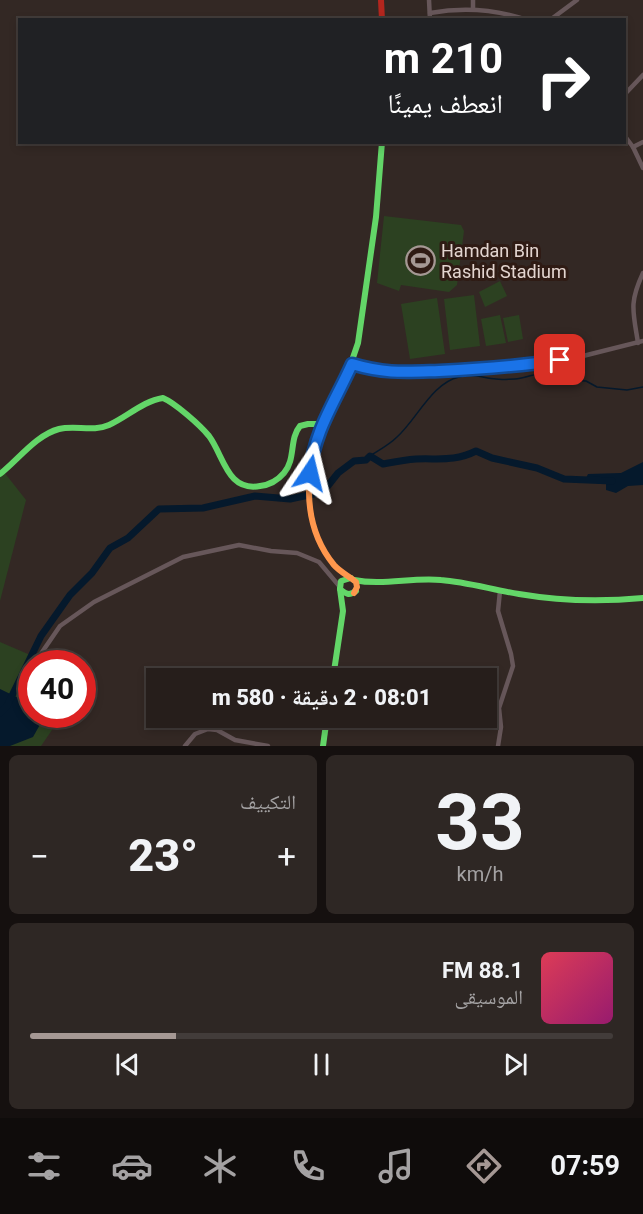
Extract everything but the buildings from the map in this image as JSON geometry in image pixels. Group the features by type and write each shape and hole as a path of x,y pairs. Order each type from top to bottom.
{"street":[{"path":"381,0 382,18"},
{"path":"429,0 430,16 473,9 500,12 520,18"},
{"path":"473,0 473,9"},
{"path":"553,18 577,0"},
{"path":"626,94 643,75"},
{"path":"626,138 643,168"},
{"path":"633,147 643,142"},
{"path":"334,668 343,611 340,587 334,566 313,524 308,495 312,451 352,363 366,299 382,144"},
{"path":"352,363 384,372 523,365 579,357 641,342 632,310 632,301 643,273"},
{"path":"0,474 53,431 65,428 93,430 144,406 155,398 165,398 194,421 213,441 224,467 235,480 251,487 260,487 280,478 288,470 299,426 323,424"},
{"path":"44,650 60,626 94,602 183,557 239,544 271,551 297,553 320,562 346,594 354,593 369,582"},
{"path":"334,566 352,578 357,587 343,611"},
{"path":"340,587 343,579 352,578 369,582 431,579 580,601 643,598"},
{"path":"498,746 501,727 499,708 513,666 512,654 498,611 500,591"},
{"path":"323,746 325,728"},
{"path":"185,746 195,734 212,729 235,740 268,746"}],"green space":[{"name":"Hamdan Bin Rashid Stadium","path":"384,216 461,225 464,231 457,285 449,292 401,285 399,291 377,283"},
{"path":"500,281 507,296 485,307 479,292"},
{"path":"474,295 480,346 450,350 444,299"},
{"path":"437,298 445,354 410,359 401,304"},
{"path":"500,315 506,343 486,346 481,319"},
{"path":"519,315 523,339 508,342 503,318"},
{"path":"0,467 26,500 0,601"},
{"path":"0,642 19,650 18,728 53,728 41,746 0,746"}],"water":[{"path":"643,462 643,485 628,486 616,493 606,490 606,484 601,479 585,480 588,474 621,473"},
{"path":"0,689 18,698 18,728 38,728 33,737 10,746 0,746"}],"waterway":[{"path":"370,456 397,437 441,386 459,377 519,379 542,374 550,378 556,376 563,380 586,381 597,387 627,390 643,387"},
{"path":"0,713 7,706 41,636 70,595 92,573 110,548 128,538 159,509 203,508 255,496 290,499 323,492 338,473 354,461 366,460 370,456 383,464 416,459 453,458 476,451 492,458 537,468 564,479 612,481"}],"traffic: fast":[{"path":"326,416 348,372 358,343 376,217 382,144"},
{"path":"0,474 35,442 51,432 65,428 103,427 116,422 149,402 163,398 174,404 209,436 228,471 240,484 267,485 276,480 288,467 300,426 323,424"},
{"path":"351,578 341,581 340,589 348,594 356,591"},
{"path":"354,580 365,582 441,580 519,594 565,599 643,598"},
{"path":"334,668 343,611 340,589"},
{"path":"323,746 325,728"}],"traffic: slow":[{"path":"326,416 313,453 309,492 311,512 315,530 323,548 334,565 356,582 357,587 354,593"}],"traffic: jam":[{"path":"381,0 382,18"}],"place":[{"name":"Hamdan Bin Rashid Stadium","path":"420,260"}],"route":[{"path":"310,473 312,451 317,437 352,364 384,372 400,372 475,369 560,360"}]}
